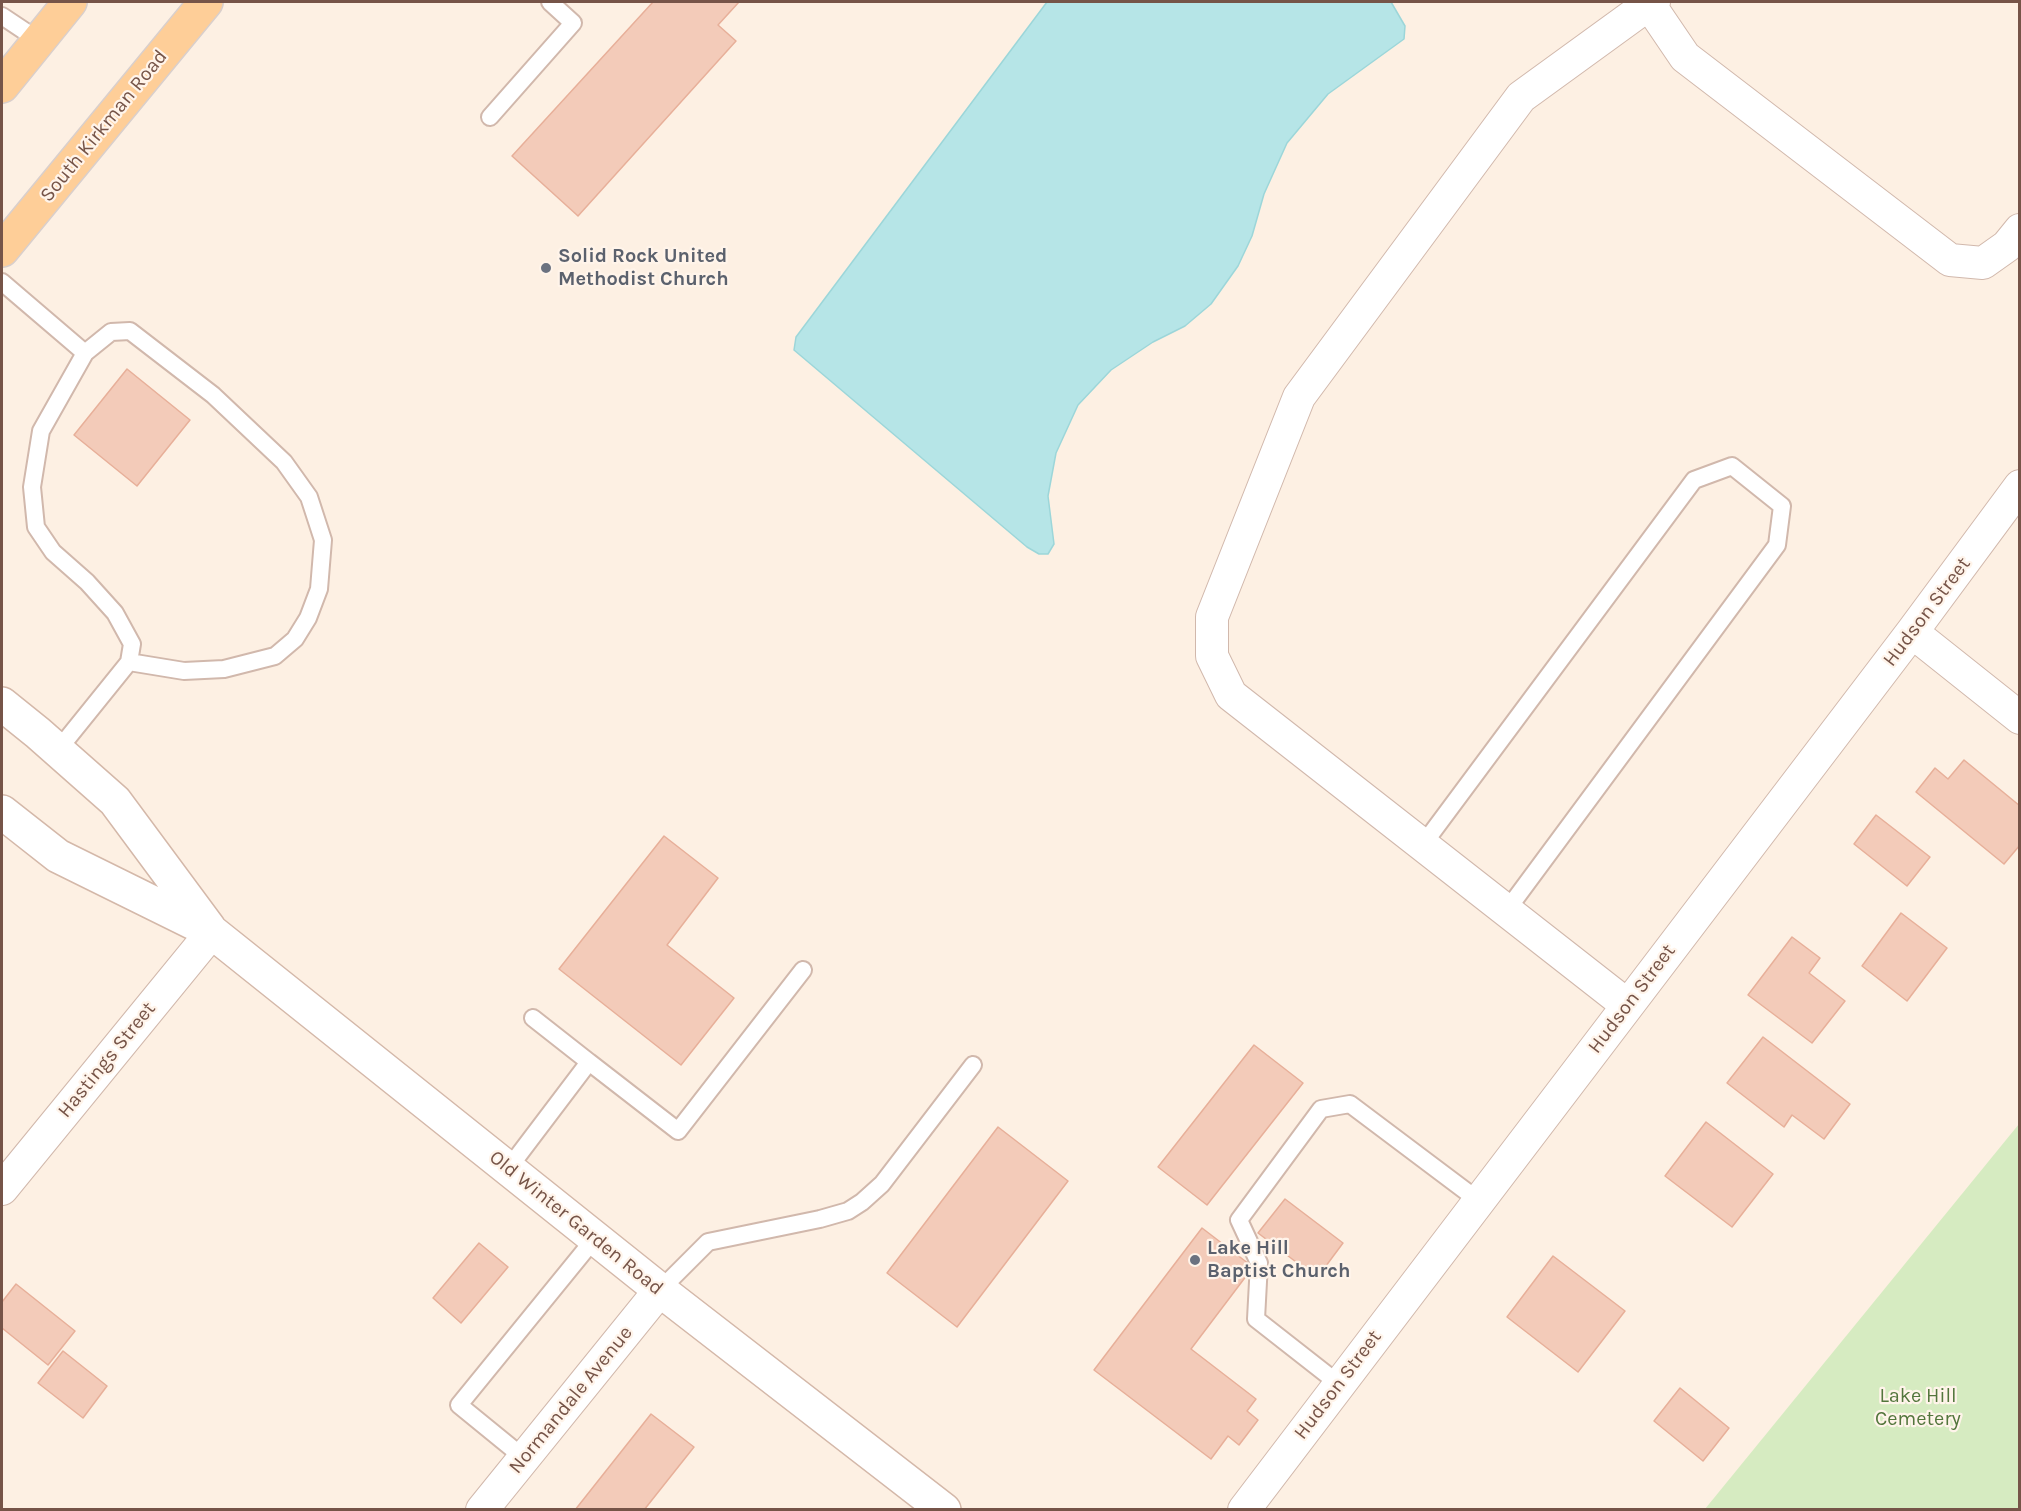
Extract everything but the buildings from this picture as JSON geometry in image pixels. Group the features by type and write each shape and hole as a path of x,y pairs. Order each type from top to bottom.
{"main road":[{"path":"2,86 70,2"},
{"name":"South Kirkman Road","path":"2,250 206,2"},
{"name":"Old Winter Garden Road","path":"2,704 58,750 114,801 212,932"},
{"name":"Old Winter Garden Road","path":"2,812 58,856 212,932 660,1290 944,1509"}],"street":[{"path":"1627,1005 1231,695 1212,656 1212,617 1299,397 1521,97 1652,3 1685,57 1950,260 1983,263 2007,246 2019,230"},
{"name":"Hudson Street","path":"1244,1509 1912,632 2019,486"},
{"path":"1912,632 2019,718"},
{"name":"Hastings Street","path":"2,1189 212,932"},
{"name":"Normandale Avenue","path":"482,1509 660,1290"}],"lane":[{"path":"490,117 573,23 550,2"},
{"path":"2,16 38,40"},
{"path":"2,282 85,353"},
{"path":"58,750 129,662 132,644 115,614 87,582 53,552 36,526 32,487 41,431 85,353 111,332 130,331 213,395 284,462 309,497 323,540 320,589 308,618 295,639 275,656 224,669 184,671 129,662"},
{"path":"1422,846 1694,480 1732,466 1782,506 1777,545 1507,910"},
{"path":"533,1018 678,1131 803,970"},
{"path":"508,1169 589,1062"},
{"path":"660,1290 708,1242 820,1219 848,1211 862,1202 882,1184 973,1065"},
{"path":"1339,1384 1256,1319 1259,1263 1239,1220 1321,1109 1350,1104 1479,1201"},
{"path":"524,1458 459,1405 595,1238"}],"green space":[{"name":"Lake Hill Cemetery","path":"2019,1124 2019,1509 1705,1509"}],"water":[{"path":"1047,2 1391,2 1405,26 1404,39 1328,94 1287,143 1264,194 1252,236 1238,266 1211,304 1185,326 1153,342 1111,370 1078,405 1056,453 1048,496 1054,544 1048,554 1039,554 1027,547 794,350 796,337"}],"place":[{"name":"Solid Rock United Methodist Church","path":"546,268"},
{"name":"Lake Hill Baptist Church","path":"1195,1260"}]}
